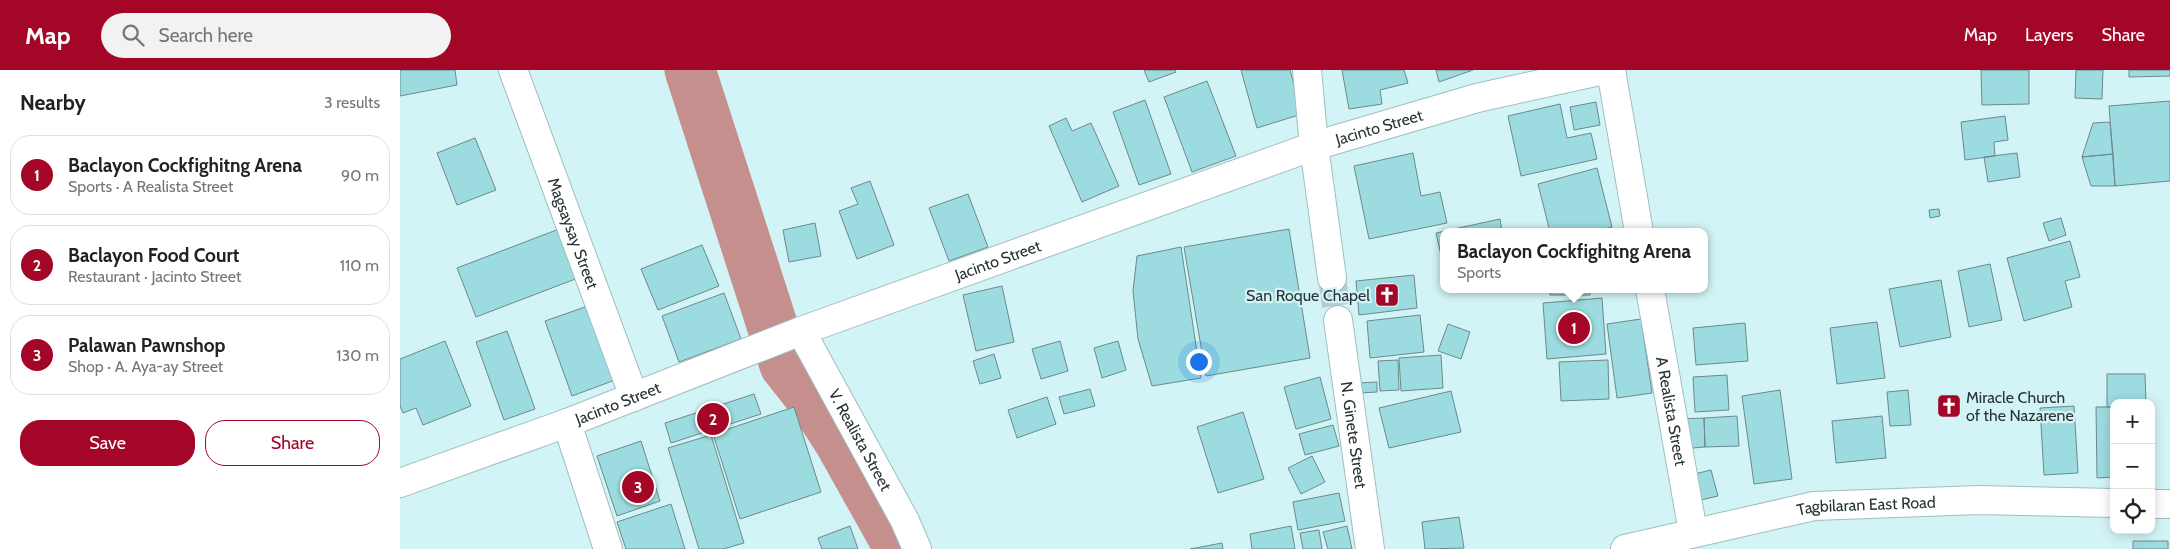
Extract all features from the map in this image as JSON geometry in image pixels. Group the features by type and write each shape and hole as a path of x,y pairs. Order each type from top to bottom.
{"street":[{"name":"Magsaysay Street","path":"513,70 634,397"},
{"path":"1307,70 1314,146 1332,278"},
{"name":"Jacinto Street","path":"400,483 567,423 794,334 1314,146 1477,98 1604,70"},
{"path":"1611,70 1638,228"},
{"name":"A Realista Street","path":"1651,293 1693,532"},
{"name":"N. Ginete Street","path":"1338,320 1370,549"},
{"name":"V. Realista Street","path":"794,334 905,521 917,549"},
{"path":"567,423 608,549"},
{"name":"Tagbilaran East Road","path":"1625,549 1814,506 1979,500 2110,503"},
{"path":"2155,504 2170,504"}],"building":[{"path":"400,70 455,70 457,85 400,96"},
{"path":"1144,70 1175,70 1176,72 1149,82"},
{"path":"1241,70 1290,70 1302,114 1257,128"},
{"path":"1342,70 1404,70 1408,83 1380,90 1382,104 1349,109"},
{"path":"1436,70 1473,70 1439,82"},
{"path":"1981,70 2029,70 2029,104 1982,105"},
{"path":"2076,70 2103,70 2102,99 2075,98"},
{"path":"2129,70 2170,70 2170,76 2129,77"},
{"path":"1207,81 1236,156 1192,172 1164,97"},
{"path":"1145,100 1171,174 1139,185 1113,112"},
{"path":"2170,101 2170,181 2115,186 2109,106"},
{"path":"1596,102 1600,125 1574,130 1570,107"},
{"path":"1560,104 1567,138 1591,133 1597,159 1521,176 1508,116"},
{"path":"2005,116 2008,140 1994,142 1995,156 1965,160 1961,122"},
{"path":"1066,118 1072,131 1091,123 1119,186 1082,202 1049,126"},
{"path":"2110,122 2113,154 2082,157 2093,123"},
{"path":"475,138 496,190 457,205 437,153"},
{"path":"1413,153 1421,196 1440,192 1447,223 1369,239 1354,166"},
{"path":"2017,153 2020,177 1988,182 1984,157"},
{"path":"2113,154 2115,186 2091,186 2082,157"},
{"path":"1597,168 1612,227 1549,228 1538,184"},
{"path":"870,181 894,245 857,259 839,211 858,204 851,188"},
{"path":"968,194 988,247 949,261 929,208"},
{"path":"1939,209 1940,216 1930,218 1929,210"},
{"path":"2061,218 2066,235 2049,241 2043,223"},
{"path":"1500,219 1501,228 1459,228"},
{"path":"815,223 821,256 789,262 783,230"},
{"path":"559,229 578,278 476,317 457,268"},
{"path":"1289,229 1310,358 1206,376 1184,247"},
{"path":"1440,232 1440,251 1436,233"},
{"path":"2070,241 2080,277 2065,281 2072,307 2024,321 2007,258"},
{"path":"702,245 719,286 658,310 641,269"},
{"path":"1181,247 1201,378 1152,386 1138,339 1133,291 1137,256"},
{"path":"1990,264 2002,320 1969,327 1958,271"},
{"name":"San Roque Chapel","path":"1414,275 1417,308 1359,315 1356,281"},
{"path":"1941,280 1951,337 1900,347 1889,289"},
{"path":"1002,286 1014,342 976,351 963,295"},
{"path":"724,293 741,339 679,362 662,316"},
{"path":"1550,293 1590,293 1590,295 1550,295"},
{"path":"1602,298 1606,354 1547,359 1543,303"},
{"path":"588,306 615,380 572,396 545,321"},
{"path":"1420,315 1424,352 1370,358 1367,321"},
{"path":"1641,319 1652,393 1617,398 1607,324"},
{"path":"1877,322 1885,378 1837,384 1830,328"},
{"path":"1745,323 1748,361 1696,365 1693,328"},
{"path":"1448,324 1470,332 1461,359 1438,351"},
{"path":"507,331 535,409 504,420 476,342"},
{"path":"445,341 471,406 423,425 416,408 403,413 400,406 400,359"},
{"path":"1060,341 1068,371 1041,379 1032,349"},
{"path":"1118,341 1126,370 1102,378 1094,348"},
{"path":"994,354 1001,378 980,384 973,361"},
{"path":"1441,355 1443,388 1401,391 1399,358"},
{"path":"1398,360 1399,390 1380,391 1378,361"},
{"path":"1608,360 1609,399 1561,401 1559,362"},
{"path":"2107,374 2145,374 2146,399 2110,399 2110,407 2107,407"},
{"path":"1727,375 1729,410 1695,412 1693,377"},
{"path":"1320,377 1331,419 1296,429 1284,387"},
{"path":"1377,382 1377,392 1360,393 1359,383"},
{"path":"1090,389 1095,406 1064,414 1059,397"},
{"path":"1780,390 1792,479 1754,484 1742,396"},
{"path":"1908,390 1911,425 1890,426 1887,392"},
{"path":"1451,391 1461,432 1389,448 1379,408"},
{"path":"754,394 761,414 671,443 665,423"},
{"path":"1047,397 1056,424 1017,438 1008,410"},
{"path":"2074,406 2078,473 2044,475 2040,408"},
{"path":"794,407 821,492 740,519 713,434"},
{"path":"2096,407 2110,407 2110,477 2097,478"},
{"path":"1243,412 1264,479 1218,493 1197,427"},
{"path":"1737,416 1739,446 1705,447 1704,418"},
{"path":"1882,416 1886,458 1836,463 1832,421"},
{"path":"1704,418 1705,447 1681,449 1680,419"},
{"path":"1333,425 1339,446 1305,455 1299,434"},
{"path":"711,435 744,543 723,549 699,549 668,448"},
{"path":"641,441 660,501 617,516 597,456"},
{"path":"1312,456 1325,482 1301,494 1288,468"},
{"path":"1711,470 1718,496 1692,502 1686,476"},
{"path":"1339,493 1345,521 1298,530 1293,502"},
{"path":"671,504 685,549 626,549 617,522"},
{"path":"1459,517 1464,548 1425,549 1422,522"},
{"path":"850,526 858,549 822,549 818,538"},
{"path":"1291,526 1295,549 1252,549 1250,534"},
{"path":"1347,526 1352,549 1328,549 1323,532"},
{"path":"1319,530 1322,549 1303,549 1300,533"},
{"path":"2133,541 2168,541 2168,549 2133,549"},
{"path":"1222,543 1223,549 1190,549"}],"waterway":[{"path":"690,70 785,365 815,403 840,442 900,549"}],"tunnel":[{"path":"1332,278 1338,320"}],"place":[{"name":"San Roque Chapel","path":"1387,295"},
{"name":"Baclayon Cockfighitng Arena","path":"1574,328"},
{"name":"Miracle Church of the Nazarene","path":"1949,406"},
{"name":"Baclayon Food Court","path":"713,419"},
{"name":"Palawan Pawnshop","path":"638,487"}]}
